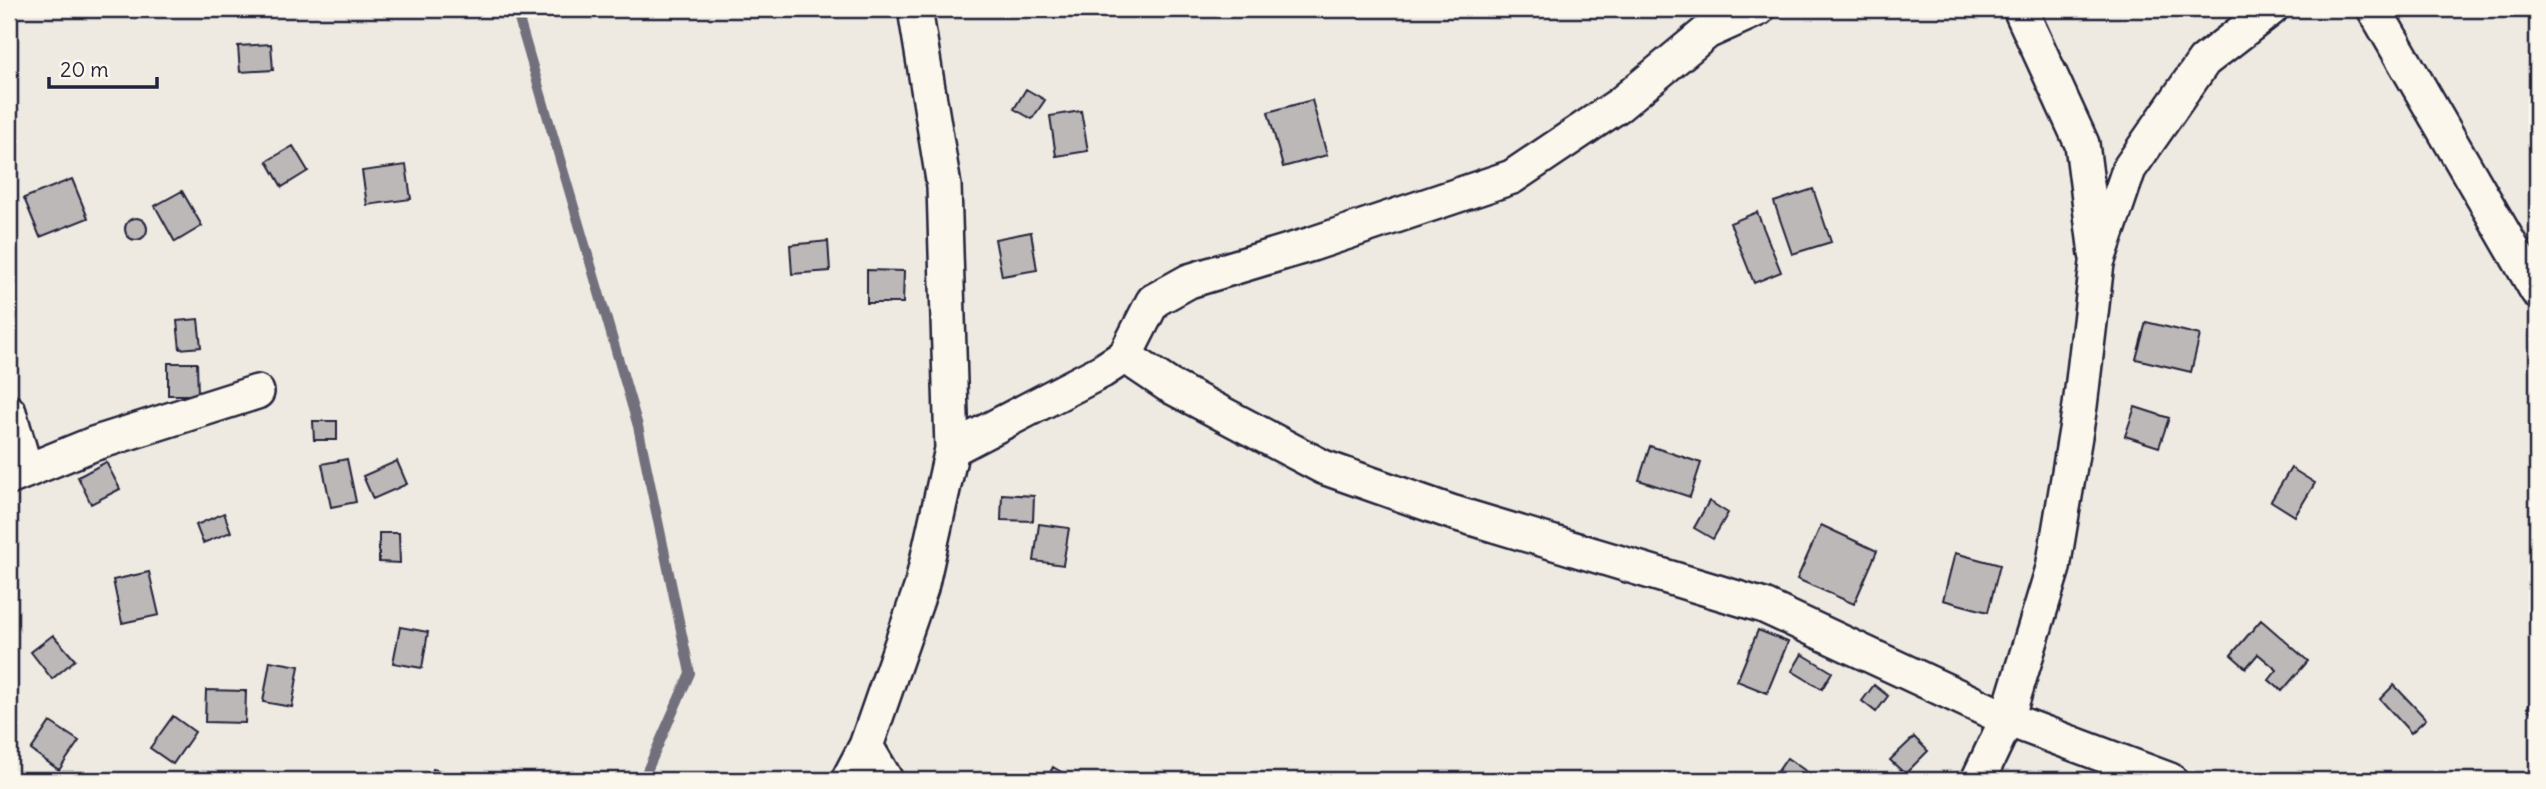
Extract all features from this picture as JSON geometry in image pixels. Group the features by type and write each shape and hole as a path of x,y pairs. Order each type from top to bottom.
{"street":[{"path":"848,780 866,746 921,588 952,449 944,186 915,9"},
{"path":"952,449 1102,371 1125,356 1153,301 1189,281 1312,244 1511,177 1619,105 1707,33 1758,9"},
{"path":"2020,9 2082,144 2097,263"},
{"path":"1978,780 2007,719 2053,568 2080,406 2097,263 2129,169 2204,61 2271,9"},
{"path":"2374,9 2537,291"},
{"path":"1125,356 1168,385 1323,467 1451,512 1764,606 2007,719 2170,780"},
{"path":"9,412 17,474 93,444 257,393"},
{"path":"866,746 886,780"}],"building":[{"path":"271,44 273,70 240,72 238,46"},
{"path":"1026,89 1045,100 1032,119 1014,109"},
{"path":"1312,100 1327,155 1283,167 1268,112"},
{"path":"1081,111 1088,151 1056,156 1050,116"},
{"path":"293,146 308,171 282,187 267,161"},
{"path":"406,165 411,199 367,205 362,171"},
{"path":"72,179 88,218 40,237 24,198"},
{"path":"1813,189 1831,242 1792,254 1774,202"},
{"path":"182,191 202,226 175,242 155,206"},
{"path":"1757,212 1781,272 1754,283 1730,223"},
{"path":"136,218 144,221 147,229 144,237 136,240 128,237 125,229 128,221"},
{"path":"1031,232 1037,270 1002,276 995,239"},
{"path":"828,241 830,271 792,274 790,245"},
{"path":"867,270 904,271 903,303 867,303"},
{"path":"198,319 201,347 180,349 177,321"},
{"path":"2146,322 2200,335 2191,372 2136,359"},
{"path":"168,363 197,363 198,395 168,395"},
{"path":"2135,407 2169,418 2159,447 2125,436"},
{"path":"313,421 337,421 337,440 314,440"},
{"path":"1650,446 1701,463 1690,497 1639,480"},
{"path":"347,459 356,502 331,507 322,464"},
{"path":"397,461 407,484 373,499 363,476"},
{"path":"106,462 120,489 91,504 78,477"},
{"path":"2291,468 2315,483 2295,516 2271,501"},
{"path":"1002,494 1034,496 1033,521 1001,520"},
{"path":"1709,501 1728,513 1713,539 1694,528"},
{"path":"224,513 231,532 203,543 196,525"},
{"path":"1039,524 1069,528 1063,565 1034,561"},
{"path":"1821,525 1877,551 1854,604 1797,579"},
{"path":"379,533 399,533 400,563 379,562"},
{"path":"1955,553 2000,565 1988,612 1943,600"},
{"path":"149,572 159,615 122,623 113,580"},
{"path":"2261,620 2308,661 2282,691 2269,680 2277,670 2258,654 2246,668 2231,655"},
{"path":"400,627 428,632 422,668 393,663"},
{"path":"1758,630 1788,642 1767,693 1737,681"},
{"path":"53,635 75,660 52,679 31,652"},
{"path":"1802,654 1832,672 1822,689 1792,671"},
{"path":"270,661 299,666 292,707 263,702"},
{"path":"1874,685 1888,696 1876,712 1862,701"},
{"path":"2394,685 2426,719 2411,733 2380,699"},
{"path":"206,690 246,691 245,723 205,722"},
{"path":"2537,696 2537,717 2527,708"},
{"path":"173,716 195,732 173,764 150,748"},
{"path":"50,722 79,741 59,770 31,750"},
{"path":"1914,737 1928,751 1905,774 1890,760"},
{"path":"1787,758 1819,780 1772,780"},
{"path":"1053,767 1073,779 1046,780"},
{"path":"433,769 453,774 451,780 430,780"}],"waterway":[{"path":"516,9 638,426 690,673 643,780"}]}
